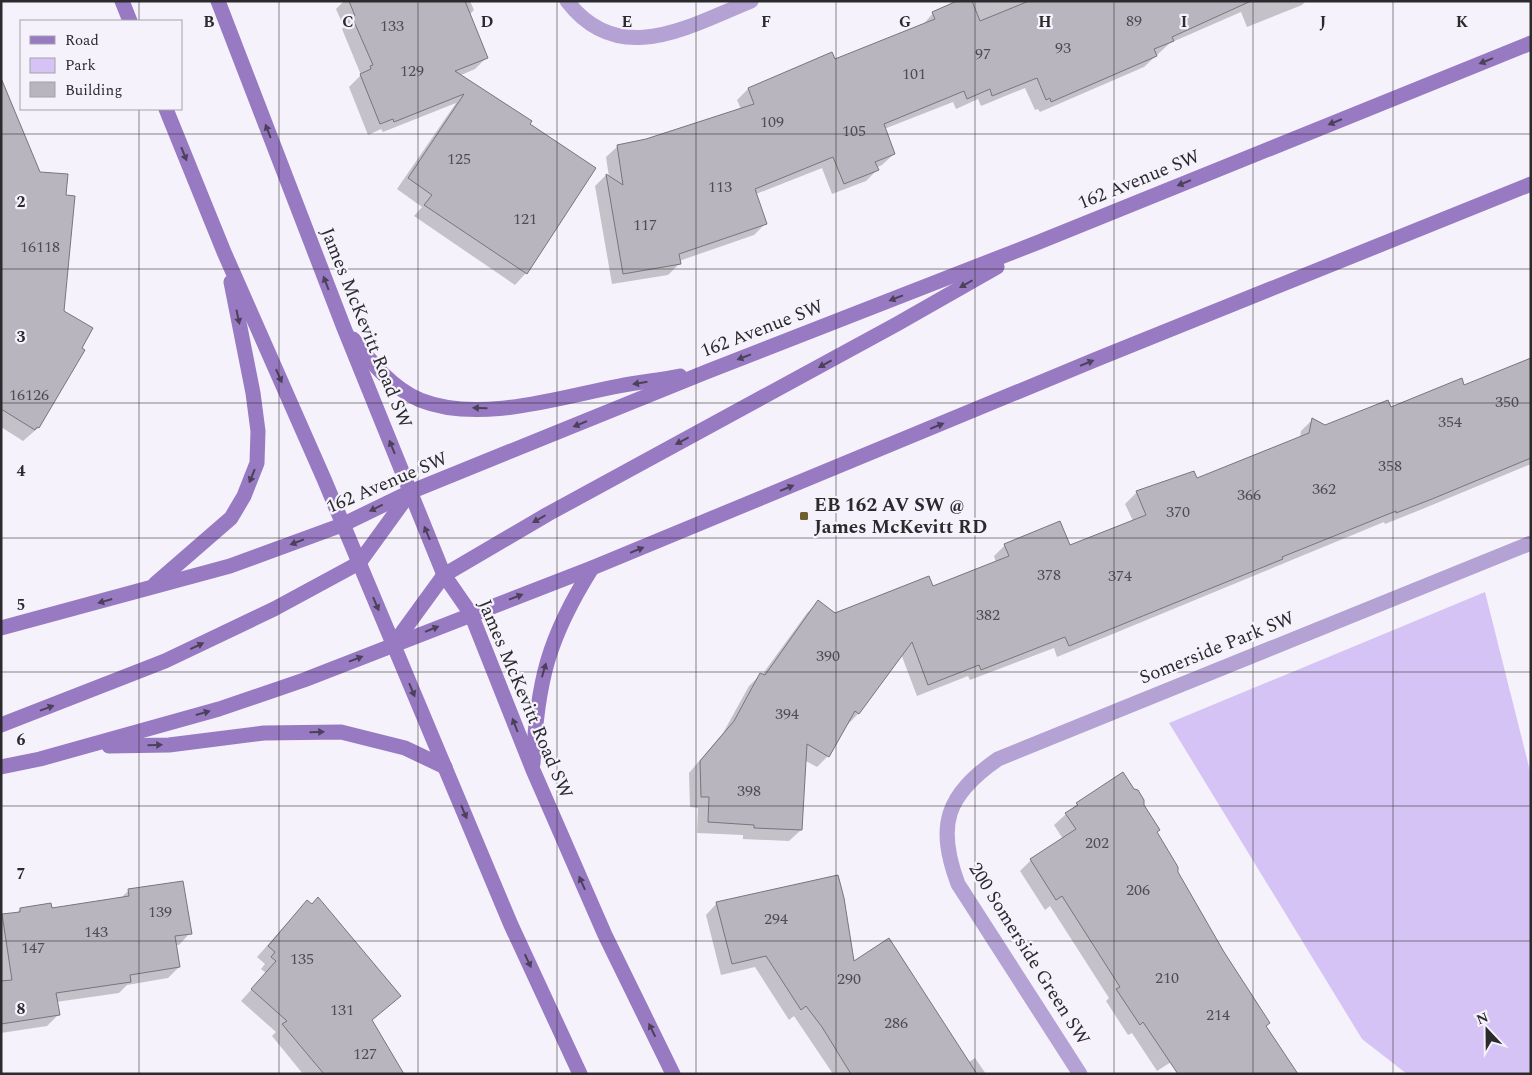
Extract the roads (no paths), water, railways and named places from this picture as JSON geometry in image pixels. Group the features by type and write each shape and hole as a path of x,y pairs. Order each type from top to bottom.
{"main road":[{"path":"122,1 130,20"},
{"name":"James McKevitt Road SW","path":"218,1 344,328 444,575 470,614 533,770 605,935 673,1074"},
{"name":"162 Avenue SW","path":"1,628 230,566 342,525 410,492 706,372 1039,242 1531,43"},
{"path":"166,110 224,252 359,563 511,926 580,1074"},
{"path":"1,767 88,746 219,709 304,680 592,568 1097,359 1531,184"},
{"path":"393,645 444,575 548,514 897,324 1039,242"},
{"path":"151,588 231,518 244,496 257,463 258,431 253,393 224,252"},
{"path":"344,328 378,370 402,390 421,400 441,406 482,409 523,406 618,386 706,372"},
{"path":"1,725 165,661 315,588 359,563 410,492"},
{"path":"533,770 535,715 550,649 560,625 592,568"},
{"path":"88,746 169,745 264,733 341,732 405,748 445,767"}],"street":[{"path":"567,1 577,14 596,28 618,36 645,38 666,35 751,1"},
{"name":"Somerside Park SW","path":"949,824 953,805 973,776 998,759 1531,542"},
{"name":"200 Somerside Green SW","path":"949,824 946,841 958,884 1080,1074"}],"place":[{"name":"EB 162 AV SW @ James McKevitt RD","path":"804,516"}]}
